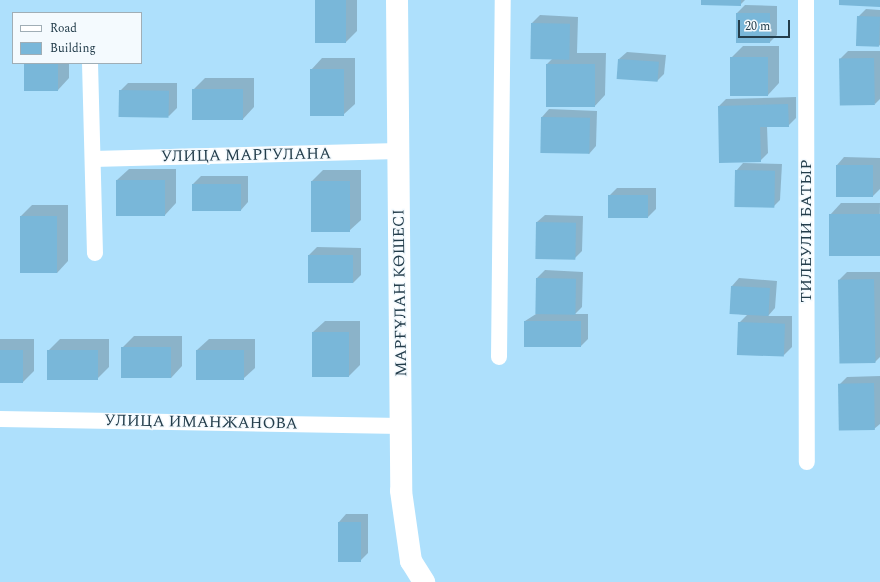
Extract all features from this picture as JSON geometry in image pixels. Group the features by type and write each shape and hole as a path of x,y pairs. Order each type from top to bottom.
{"main road":[{"name":"МАРҒҰЛАН КӨШЕСІ","path":"397,0 401,426 404,527 411,561 424,582"}],"street":[{"path":"499,356 502,0"},
{"name":"ТИЛЕУЛИ БАТЫР","path":"806,0 807,462"},
{"path":"90,64 95,253"},
{"name":"УЛИЦА МАРГУЛАНА","path":"93,159 398,151"},
{"name":"УЛИЦА ИМАНЖАНОВА","path":"0,419 401,426"}],"building":[{"path":"315,0 346,0 346,43 315,43"},
{"path":"701,0 741,0 741,6 701,5"},
{"path":"839,0 880,0 880,7 839,5"},
{"path":"736,13 770,13 770,43 736,43"},
{"path":"857,16 880,17 879,47 856,46"},
{"path":"531,23 570,24 569,60 530,59"},
{"path":"730,57 768,57 768,96 730,96"},
{"path":"874,58 875,105 840,106 839,59"},
{"path":"618,59 659,62 658,82 617,79"},
{"path":"24,64 58,64 58,91 24,91"},
{"path":"546,64 595,64 595,107 546,107"},
{"path":"310,69 344,69 344,116 310,116"},
{"path":"192,89 243,89 243,120 192,120"},
{"path":"119,90 169,91 169,118 119,117"},
{"path":"788,104 789,127 760,127 761,162 719,163 718,106"},
{"path":"541,117 590,118 589,154 540,153"},
{"path":"836,165 873,165 873,197 836,197"},
{"path":"735,170 775,171 774,208 734,207"},
{"path":"116,180 165,180 165,216 116,216"},
{"path":"311,181 350,181 350,232 311,232"},
{"path":"192,184 241,184 241,211 192,211"},
{"path":"608,195 648,195 648,218 608,218"},
{"path":"829,214 880,214 880,256 829,256"},
{"path":"20,216 57,216 57,273 20,273"},
{"path":"536,222 576,223 575,260 535,259"},
{"path":"308,255 353,255 353,283 308,283"},
{"path":"536,278 576,279 575,315 535,314"},
{"path":"874,279 875,363 839,364 838,280"},
{"path":"731,286 770,288 768,316 730,314"},
{"path":"524,321 581,321 581,347 524,347"},
{"path":"738,322 785,324 784,357 737,355"},
{"path":"312,332 349,332 349,377 312,377"},
{"path":"121,347 171,347 171,378 121,378"},
{"path":"0,350 23,350 23,383 0,383"},
{"path":"47,350 98,350 98,380 47,380"},
{"path":"196,350 244,350 244,380 196,380"},
{"path":"874,383 875,430 839,431 838,384"},
{"path":"338,522 361,522 361,562 338,562"}]}
